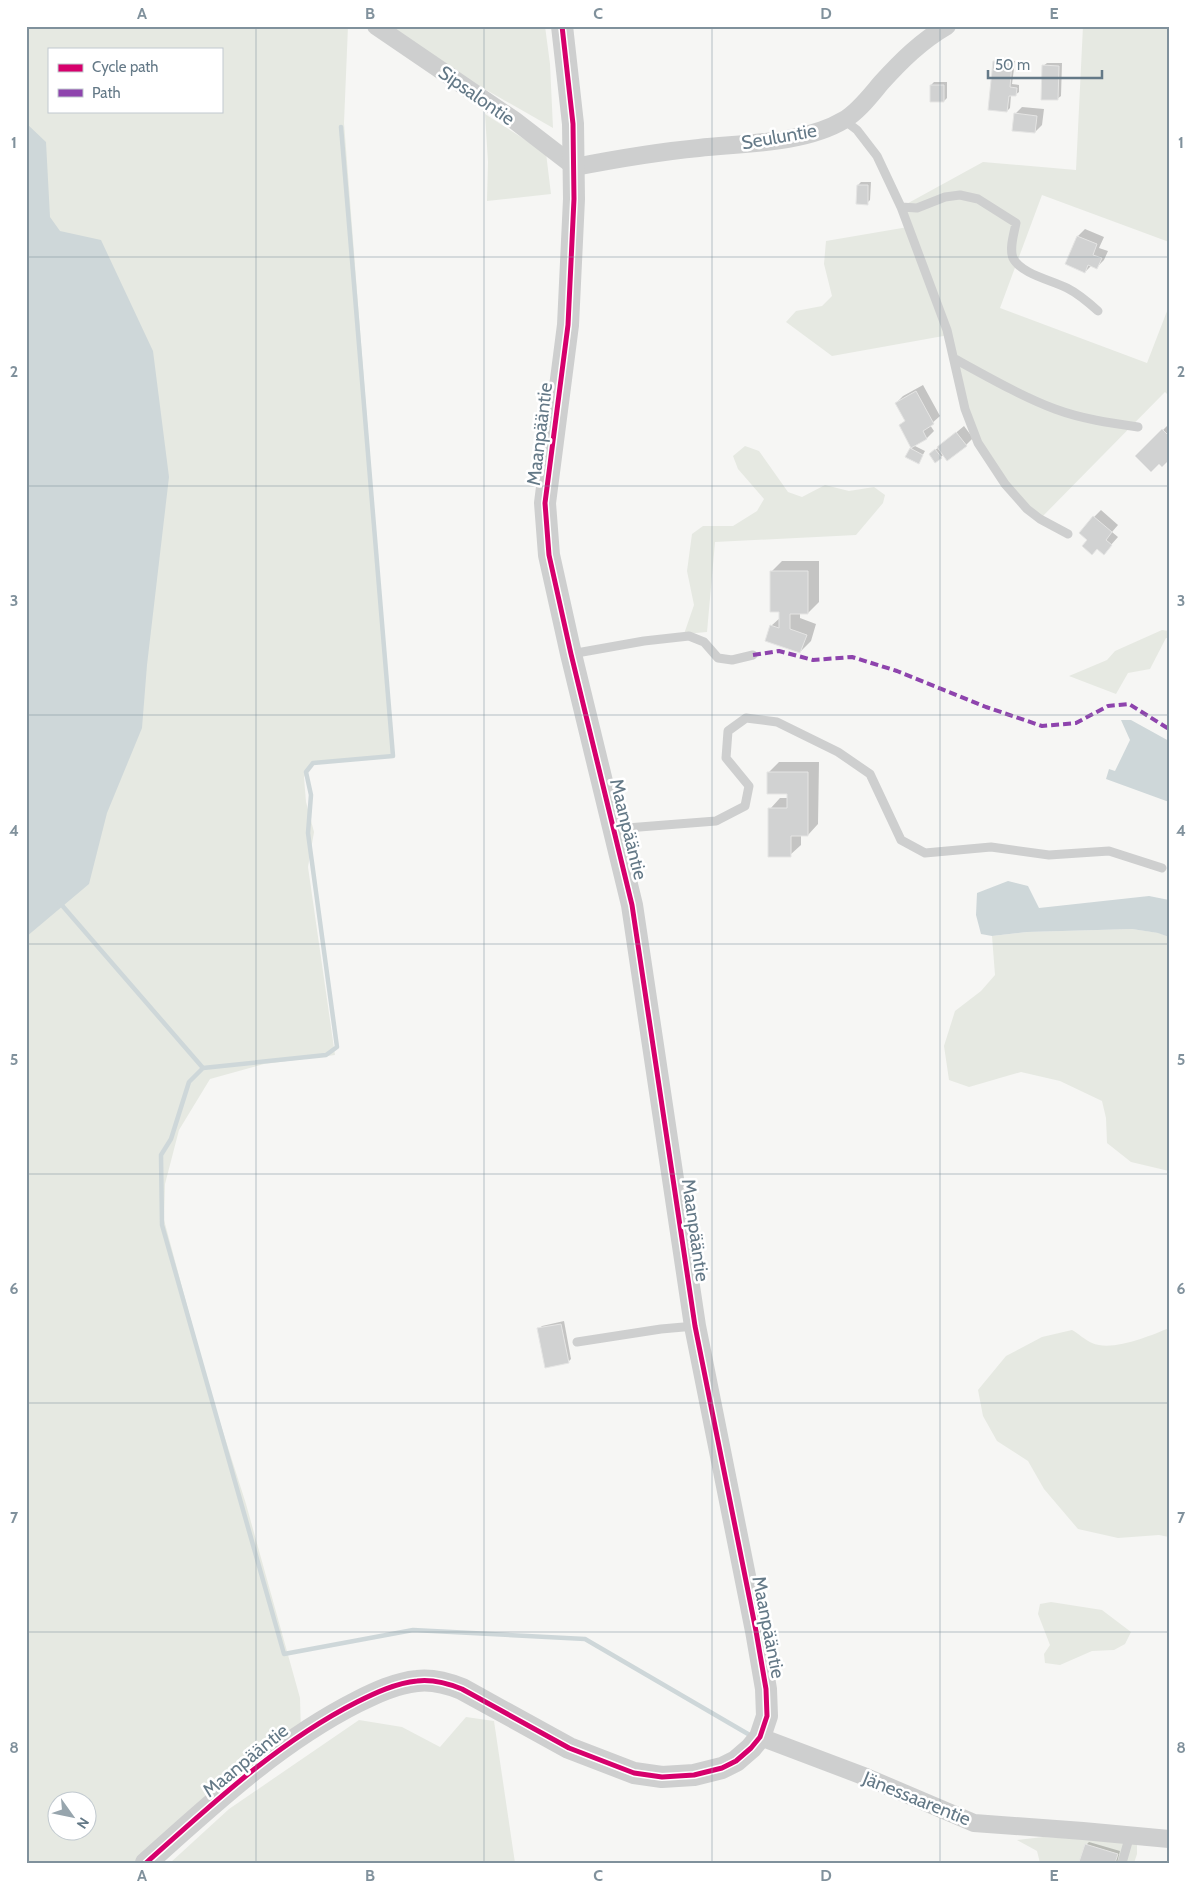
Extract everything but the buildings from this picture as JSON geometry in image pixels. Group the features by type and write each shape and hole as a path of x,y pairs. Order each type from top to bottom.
{"street":[{"name":"Sipsalontie","path":"376,26 514,120 575,167"},
{"name":"Maanpääntie","path":"146,1863 252,1771 302,1734 365,1698 398,1685 417,1681 449,1684 462,1688 569,1748 626,1770 648,1775 680,1777 722,1768 736,1761 751,1748 760,1737 767,1716 766,1689 695,1326 632,905 570,654 549,555 545,503 568,325 575,167 573,124 562,26"},
{"name":"Seuluntie","path":"575,167 624,157 783,139 809,134 844,120 859,108 898,64 918,46 947,26"},
{"name":"Jänessaarentie","path":"760,1737 866,1777 974,1823 1169,1839"}],"lane":[{"path":"844,120 862,136 878,156 901,207 947,330 965,409 978,443 1005,484 1027,509 1068,534"},
{"path":"901,207 917,208 945,197 953,196 978,199 1016,223 1012,242 1013,256 1019,266 1067,288 1086,299 1098,311"},
{"path":"955,360 988,378 1056,409 1083,417 1138,427"},
{"path":"570,654 644,641 689,636 704,642 718,658 732,660 753,655"},
{"path":"614,829 716,821 745,806 749,786 726,758 728,731 746,718 777,722 838,752 870,774 901,840 925,854 992,847 1049,855 1109,851 1162,868"},
{"path":"577,1342 661,1328 695,1326"},
{"path":"1122,1863 1130,1835"}],"shaded area":[{"path":"26,26 348,26 344,123 393,756 313,763 304,777 306,802 314,832 308,867 335,1055 264,1064 210,1079 179,1130 165,1184 164,1220 210,1391 246,1504 300,1698 301,1733 133,1863 26,1863"},
{"path":"388,26 545,26 550,64 553,128 453,71"},
{"path":"1083,26 1169,26 1169,242 1042,195 1000,308 1147,363 1169,306 1169,396 1165,392 1040,519 1027,509 978,443 949,335 832,356 786,322 796,311 822,306 832,296 824,264 826,241 908,227 901,207 983,162 1076,170"},
{"path":"485,114 546,153 551,194 487,201 488,162"},
{"path":"26,123 46,142 50,217 60,231 101,240 153,351 169,477 147,665 142,728 107,813 89,884 26,937"},
{"path":"745,446 759,451 788,492 802,497 825,485 849,491 874,487 885,495 883,503 856,535 715,542 707,632 684,634 694,605 687,571 692,534 703,526 733,526 757,511 764,499 738,469 733,456"},
{"path":"1162,630 1169,631 1169,638 1166,638 1150,669 1128,673 1116,694 1069,676 1107,660 1115,651"},
{"path":"1121,720 1131,720 1169,741 1169,802 1106,779 1109,769 1115,771 1130,740"},
{"path":"1008,881 1028,886 1039,908 1149,896 1169,900 1169,937 1158,933 1132,929 1027,932 992,936 981,934 976,915 977,893"},
{"path":"1132,929 1159,933 1169,937 1169,1171 1131,1162 1107,1143 1106,1118 1102,1101 1060,1081 1021,1072 969,1087 949,1080 944,1046 955,1011 981,991 995,975 992,936 1027,932"},
{"path":"1169,1328 1169,1537 1159,1535 1118,1538 1078,1529 1044,1489 1028,1461 997,1441 983,1416 978,1390 1006,1356 1042,1337 1072,1330 1092,1343 1110,1346 1131,1342"},
{"path":"1051,1602 1102,1610 1131,1632 1125,1644 1114,1650 1092,1651 1060,1665 1045,1663 1044,1654 1050,1645 1038,1614 1040,1604"},
{"path":"466,1717 494,1721 515,1863 170,1863 229,1809 359,1720 402,1727 440,1747"},
{"path":"1043,1837 1137,1842 1137,1854 1134,1863 1040,1863 1037,1851 1017,1840"}],"waterway":[{"path":"341,127 393,756 313,763 306,772 311,795 308,833 337,1047 326,1055 203,1068 189,1082 171,1139 161,1155 162,1225 284,1654 413,1630 585,1639 748,1734"},
{"path":"60,903 203,1068"}],"marked path":[{"path":"753,655 779,651 813,660 852,657 897,671 986,707 1042,726 1076,723 1108,706 1129,704 1169,729"}],"cycle path":[{"path":"146,1863 247,1775 300,1736 357,1702 401,1684 429,1681 440,1682 462,1689 569,1748 634,1773 662,1777 694,1775 722,1768 736,1761 760,1737 767,1716 766,1689 756,1631 695,1326 632,905 549,555 545,503 568,325 574,199 573,124 562,26"}]}
